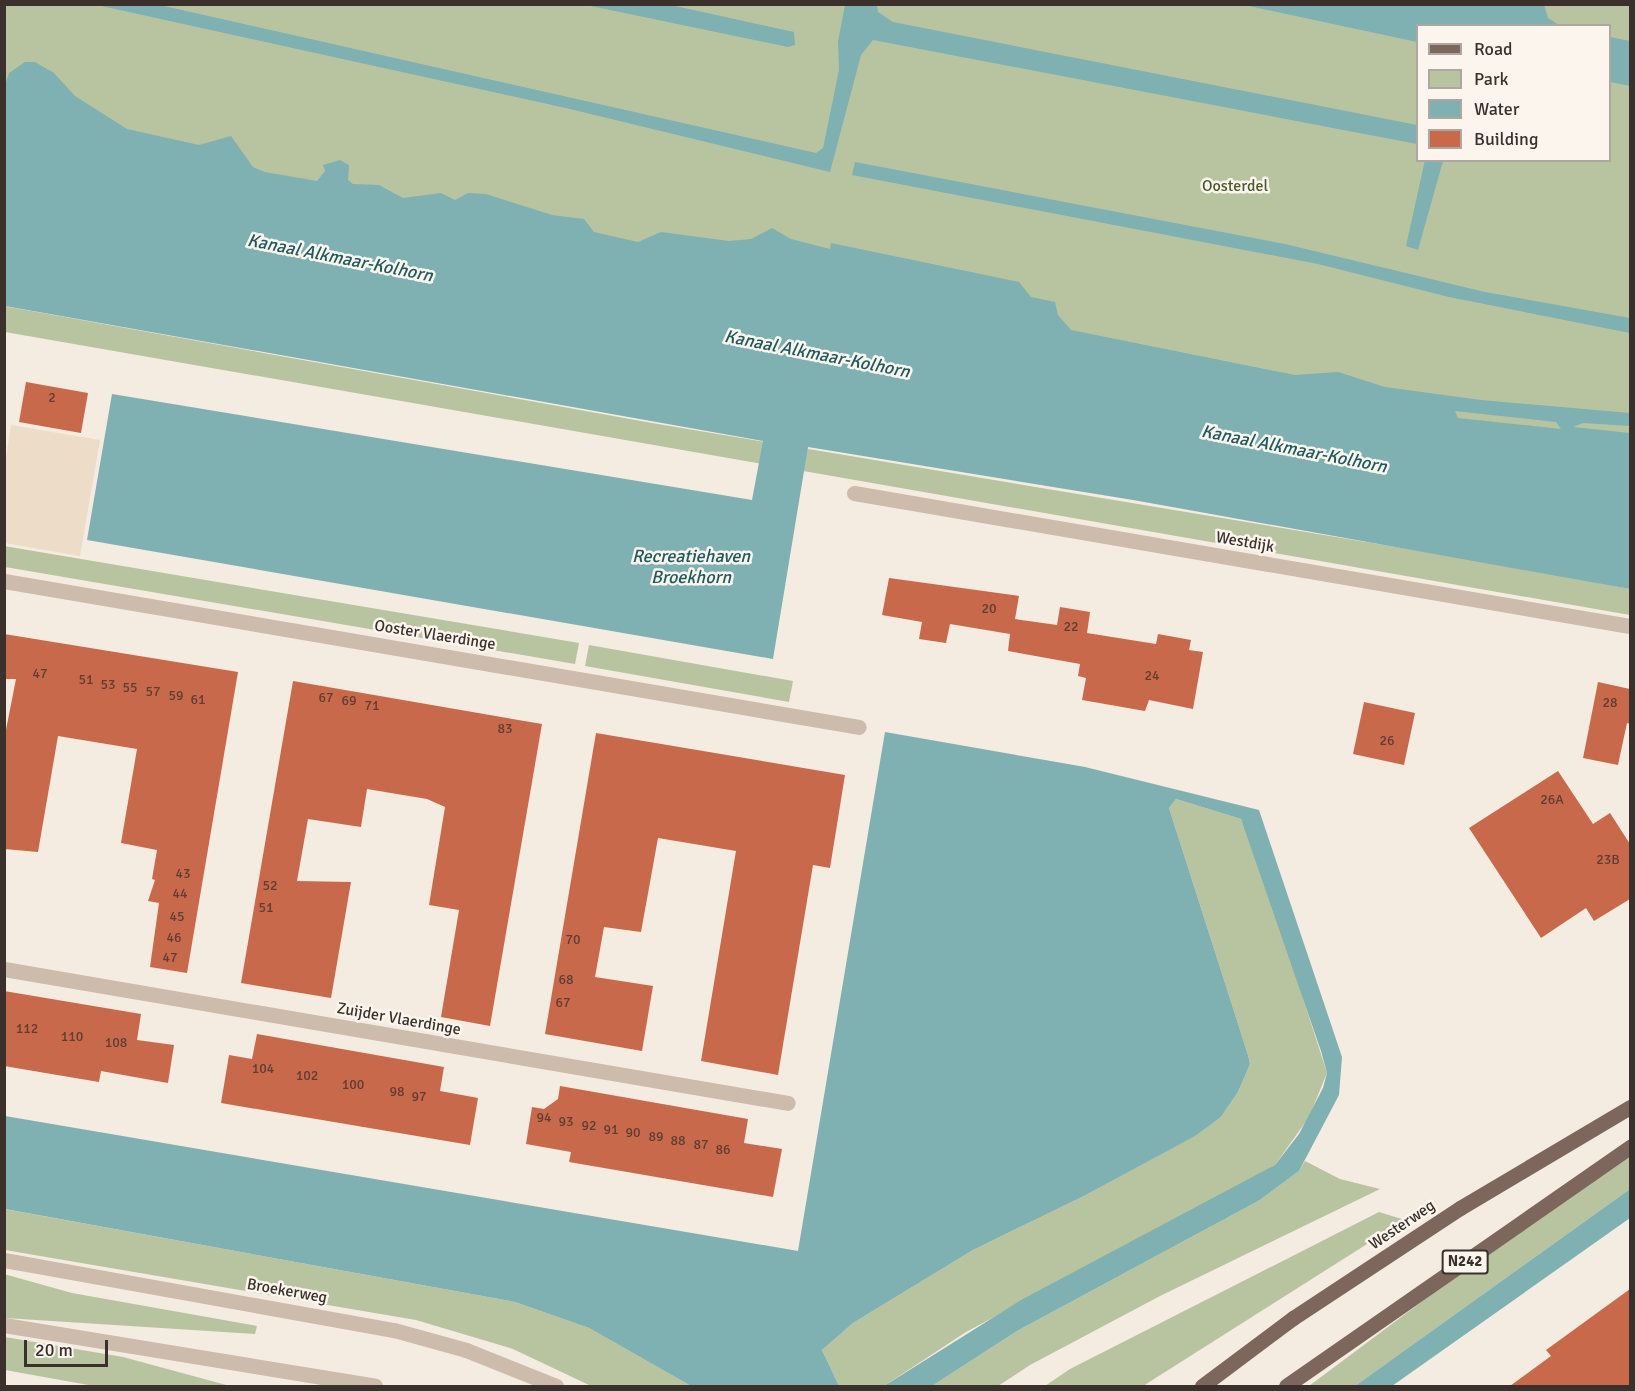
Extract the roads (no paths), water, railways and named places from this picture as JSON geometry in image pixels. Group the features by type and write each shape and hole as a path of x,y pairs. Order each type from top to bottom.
{"main road":[{"name":"Westerweg","path":"1202,1386 1293,1318 1460,1208 1630,1107"},
{"name":"N242","path":"1286,1386 1630,1147"}],"street":[{"name":"Westdijk","path":"854,493 1630,626"},
{"name":"Ooster Vlaerdinge","path":"4,581 858,727"},
{"name":"Zuijder Vlaerdinge","path":"4,969 788,1103"},
{"name":"Broekerweg","path":"4,1260 394,1330 466,1350 556,1386"},
{"path":"4,1325 375,1386"}],"water":[{"path":"97,5 160,5 816,153 823,148 839,70 838,41 845,5 877,5 878,12 893,22 1416,125 1416,144 873,40 861,55 830,172 570,109"},
{"path":"586,5 671,5 794,32 795,45 788,47"},
{"path":"1244,5 1544,5 1548,18 1557,24 1416,24 1416,42"},
{"path":"1611,37 1630,41 1630,86 1611,82"},
{"path":"25,62 35,62 54,73 75,96 127,129 199,145 231,136 253,167 265,172 317,181 325,171 323,165 340,160 349,165 348,180 353,184 379,185 403,198 441,193 455,200 468,193 486,194 552,215 584,219 594,232 638,242 661,232 729,241 751,239 772,228 791,239 830,249 831,243 1019,282 1031,297 1055,302 1058,315 1071,330 1295,375 1338,372 1385,387 1481,400 1630,413 1630,426 1583,423 1573,427 1630,433 1630,589 1133,500 808,447 773,659 87,540 112,394 752,500 763,441 5,306 5,85 9,73","holes":["1455,411 1556,422 1561,429 1458,418"]},
{"path":"855,162 1285,244 1485,292 1630,318 1630,333 1449,297 1318,264 852,175"},
{"path":"1425,162 1443,162 1418,250 1406,246"},
{"path":"885,732 1085,767 1259,810 1342,1057 1339,1095 1299,1171 1260,1200 1017,1331 932,1386 884,1386 1021,1300 1275,1165 1299,1134 1323,1088 1327,1073 1321,1051 1241,819 1176,799 1169,808 1250,1064 1238,1092 1221,1117 1195,1136 1084,1196 973,1250 853,1323 822,1350 839,1386 691,1386 589,1328 515,1302 5,1209 5,1116 798,1251"},
{"path":"1630,1189 1630,1218 1392,1386 1355,1386"}],"park label":[{"name":"Oosterdel","path":"1235,186"}],"water label":[{"name":"Kanaal Alkmaar-Kolhorn","path":"340,258"},
{"name":"Kanaal Alkmaar-Kolhorn","path":"817,354"},
{"name":"Kanaal Alkmaar-Kolhorn","path":"1294,449"},
{"name":"Recreatiehaven Broekhorn","path":"691,567"}]}
